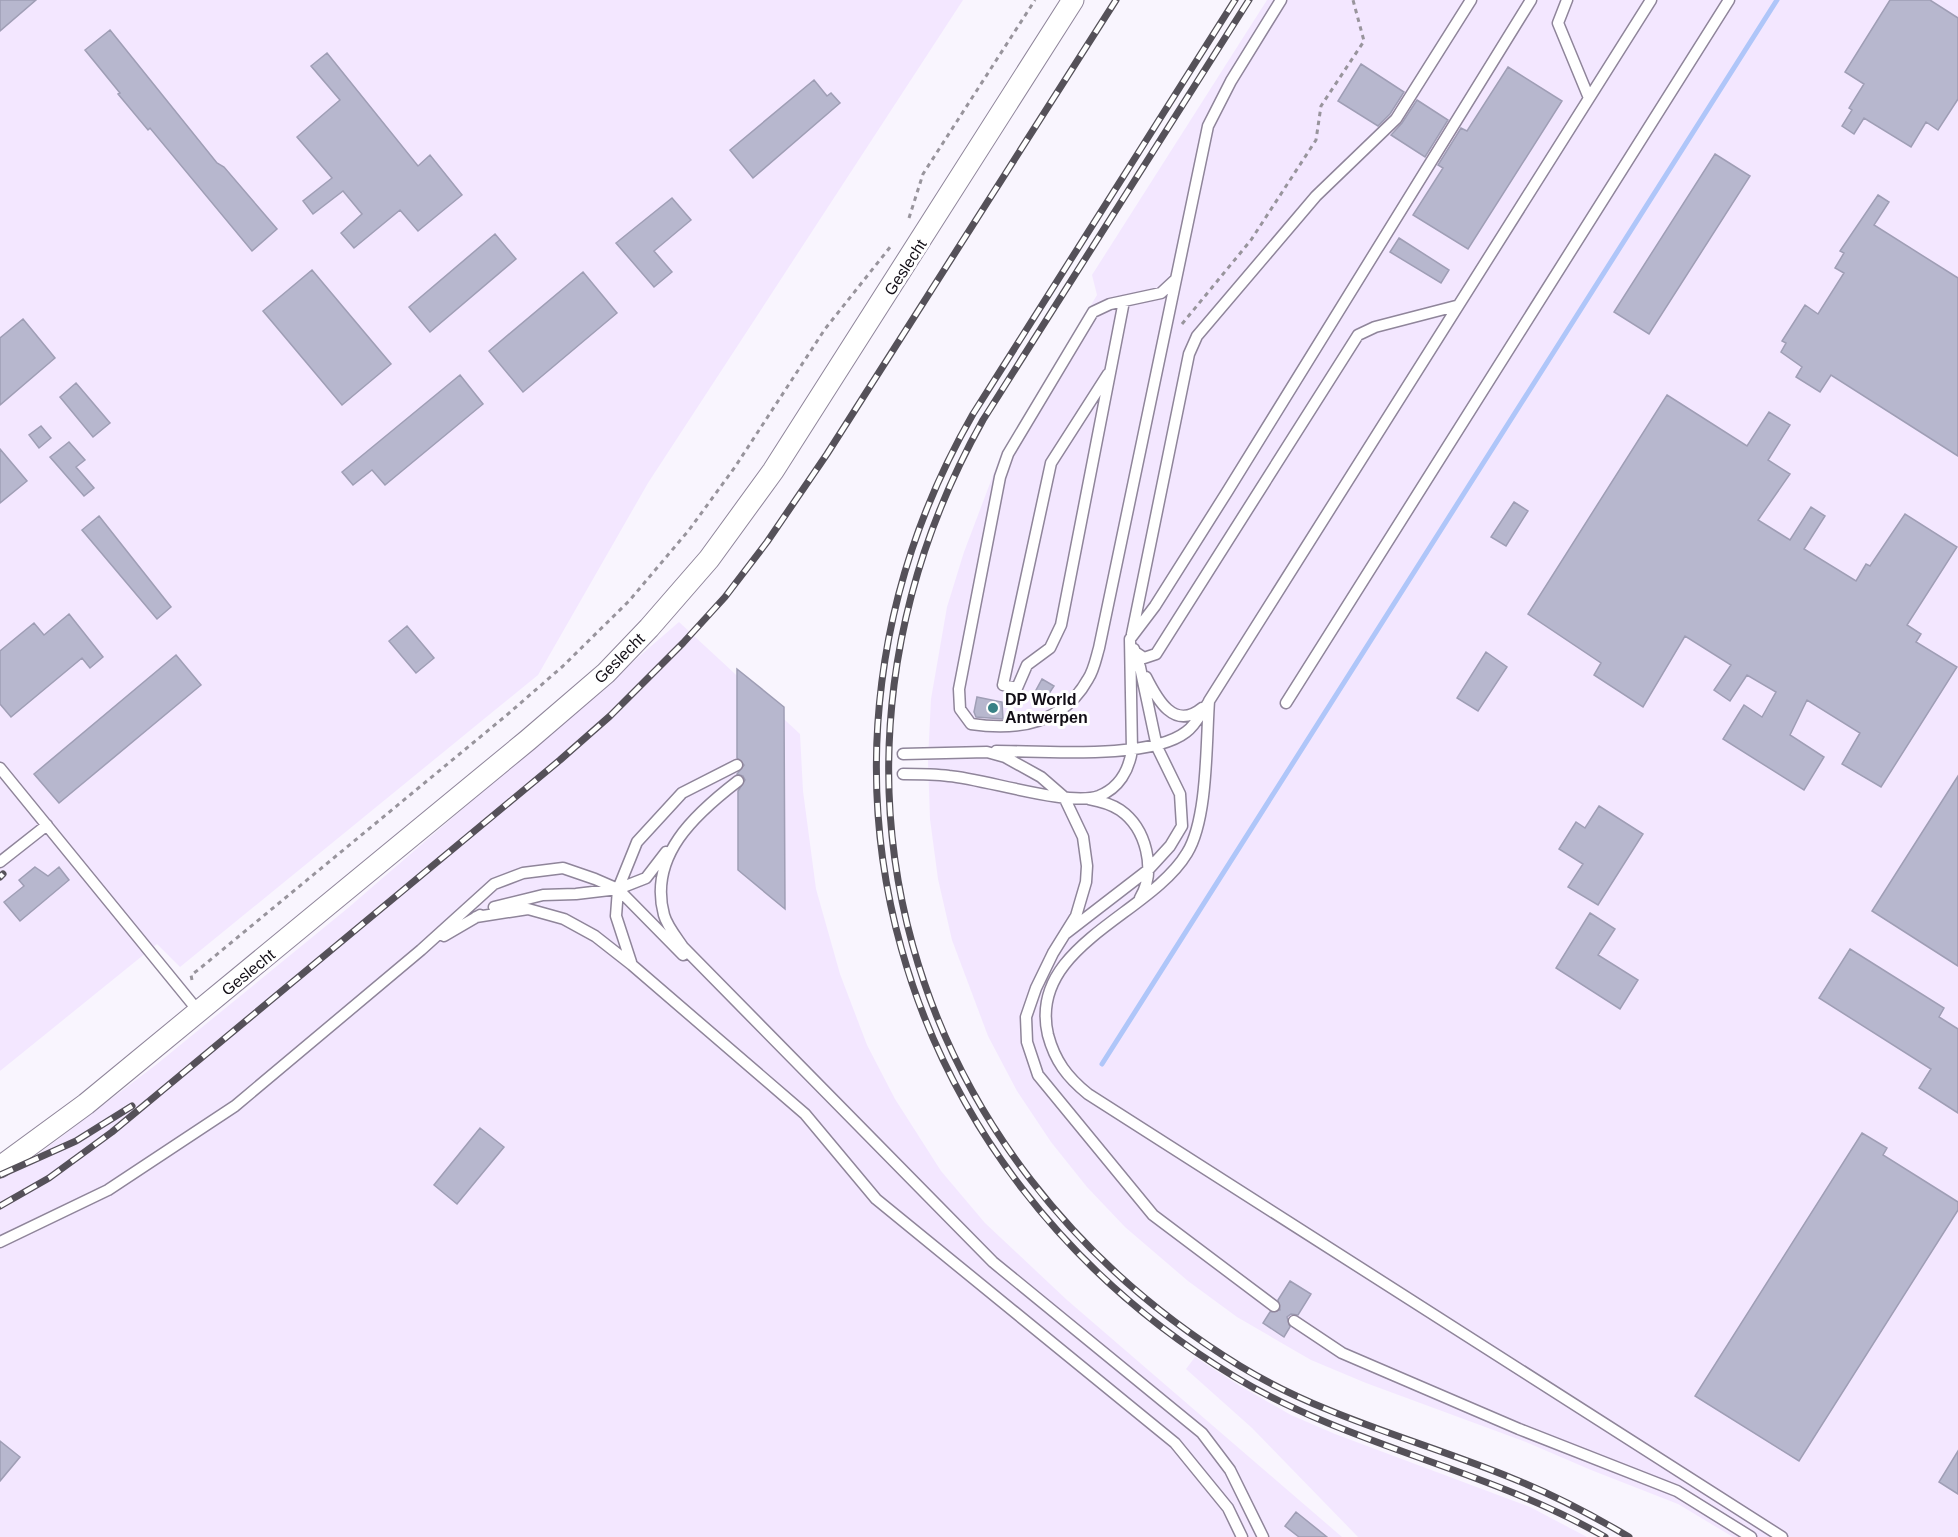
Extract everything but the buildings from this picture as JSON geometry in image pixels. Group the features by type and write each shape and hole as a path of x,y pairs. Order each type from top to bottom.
{"street":[{"name":"Geslecht","path":"0,1167 86,1104 199,1012 577,699 614,665 690,582 739,519 804,425 1073,0"}],"lane":[{"path":"1175,280 1161,293 1124,301 1093,312 1008,454 1000,477 959,689 960,709 971,724 1001,729 1035,723 1068,705 1089,678 1100,648 1208,126 1231,81 1281,0"},
{"path":"1088,799 1111,789 1129,767 1132,750 1130,639 1189,354 1197,336 1316,196 1396,119 1471,0"},
{"path":"1130,639 1155,606 1221,502 1531,0"},
{"path":"1567,0 1558,23 1588,98"},
{"path":"903,754 1132,750 1157,747 1188,731 1651,0"},
{"path":"1286,702 1729,0"},
{"path":"1108,374 1051,463 1003,685 1017,688 1028,664 1050,648 1061,625 1124,301"},
{"path":"1135,651 1144,658 1156,654 1358,335 1375,327 1456,306"},
{"path":"1065,934 1148,870 1170,846 1182,826 1180,794 1157,747 1140,667 1130,639"},
{"path":"1140,667 1156,699 1169,711 1193,713 1209,701"},
{"path":"1209,701 1202,799 1195,838 1181,863 1137,903 1071,956 1058,972 1047,1005 1046,1025 1059,1066 1071,1081 1782,1537"},
{"path":"987,752 1005,757 1041,777 1064,797 1079,823 1087,866 1082,899 1036,988 1026,1017 1028,1042 1038,1075 1153,1215 1274,1306"},
{"path":"632,965 616,916 618,889 637,842 682,793 737,765"},
{"path":"0,768 199,1012"},
{"path":"903,774 950,776 1064,797 1105,802 1131,819 1138,828 1143,842 1148,870 1147,884 1137,903"},
{"path":"421,950 491,908 543,895 618,889 646,878 680,833 716,798 738,781"},
{"path":"0,862 47,825"},
{"path":"680,833 662,871 664,916 683,947 993,1262 1202,1433 1230,1470 1263,1537"},
{"path":"0,1242 108,1190 235,1106 421,950 494,884 523,873 563,868 618,889 735,1008 744,1010"},
{"path":"476,917 528,909 564,919 595,936 632,965 805,1114 876,1199 1175,1443 1228,1508 1242,1537"},
{"path":"1294,1321 1342,1353 1519,1429 1677,1491 1751,1537"}],"path":[{"path":"908,224 923,174 1035,0"},
{"path":"1161,350 1251,240 1316,140 1321,106 1364,41 1353,0"},
{"path":"199,1012 192,975 508,714 563,666 636,593 696,521 735,467 825,329 898,237"}],"shaded area":[{"path":"0,0 963,0 648,483 538,675 180,967 157,944 0,1071"},
{"path":"1267,0 1958,0 1958,1537 1733,1537 1678,1504 1526,1442 1366,1383 1311,1360 1237,1317 1188,1281 1125,1227 1087,1187 1051,1142 1017,1091 988,1036 952,940 938,879 930,819 928,760 931,699 947,607 964,552 1000,457 1097,295 1092,275"},
{"path":"679,622 800,734 803,791 816,889 840,974 867,1045 895,1099 941,1171 985,1223 1067,1300 1342,1537 0,1537 0,1179 36,1156 157,1064 348,908"},
{"path":"1195,1357 1291,1415 1335,1434 1530,1507 1587,1537 1358,1537 1252,1428 1186,1369"}],"waterway":[{"path":"1102,1064 1777,0"}],"railway":[{"path":"0,1206 49,1178 112,1132 560,760 610,716 683,643 725,597 767,542 827,454 1116,0"},
{"path":"1235,0 973,414 913,547 882,682 878,818 902,949 950,1074 1022,1189 1118,1291 1235,1377 1279,1401 1325,1422 1514,1493 1560,1513 1605,1537"},
{"path":"1249,0 983,420 925,552 894,685 890,817 913,946 960,1067 1031,1180 1125,1280 1240,1366 1272,1384 1340,1415 1529,1485 1629,1537"},
{"path":"0,877 3,874"},
{"path":"0,1175 76,1141 132,1106"}],"place":[{"name":"DP World Antwerpen","path":"993,708"}]}
